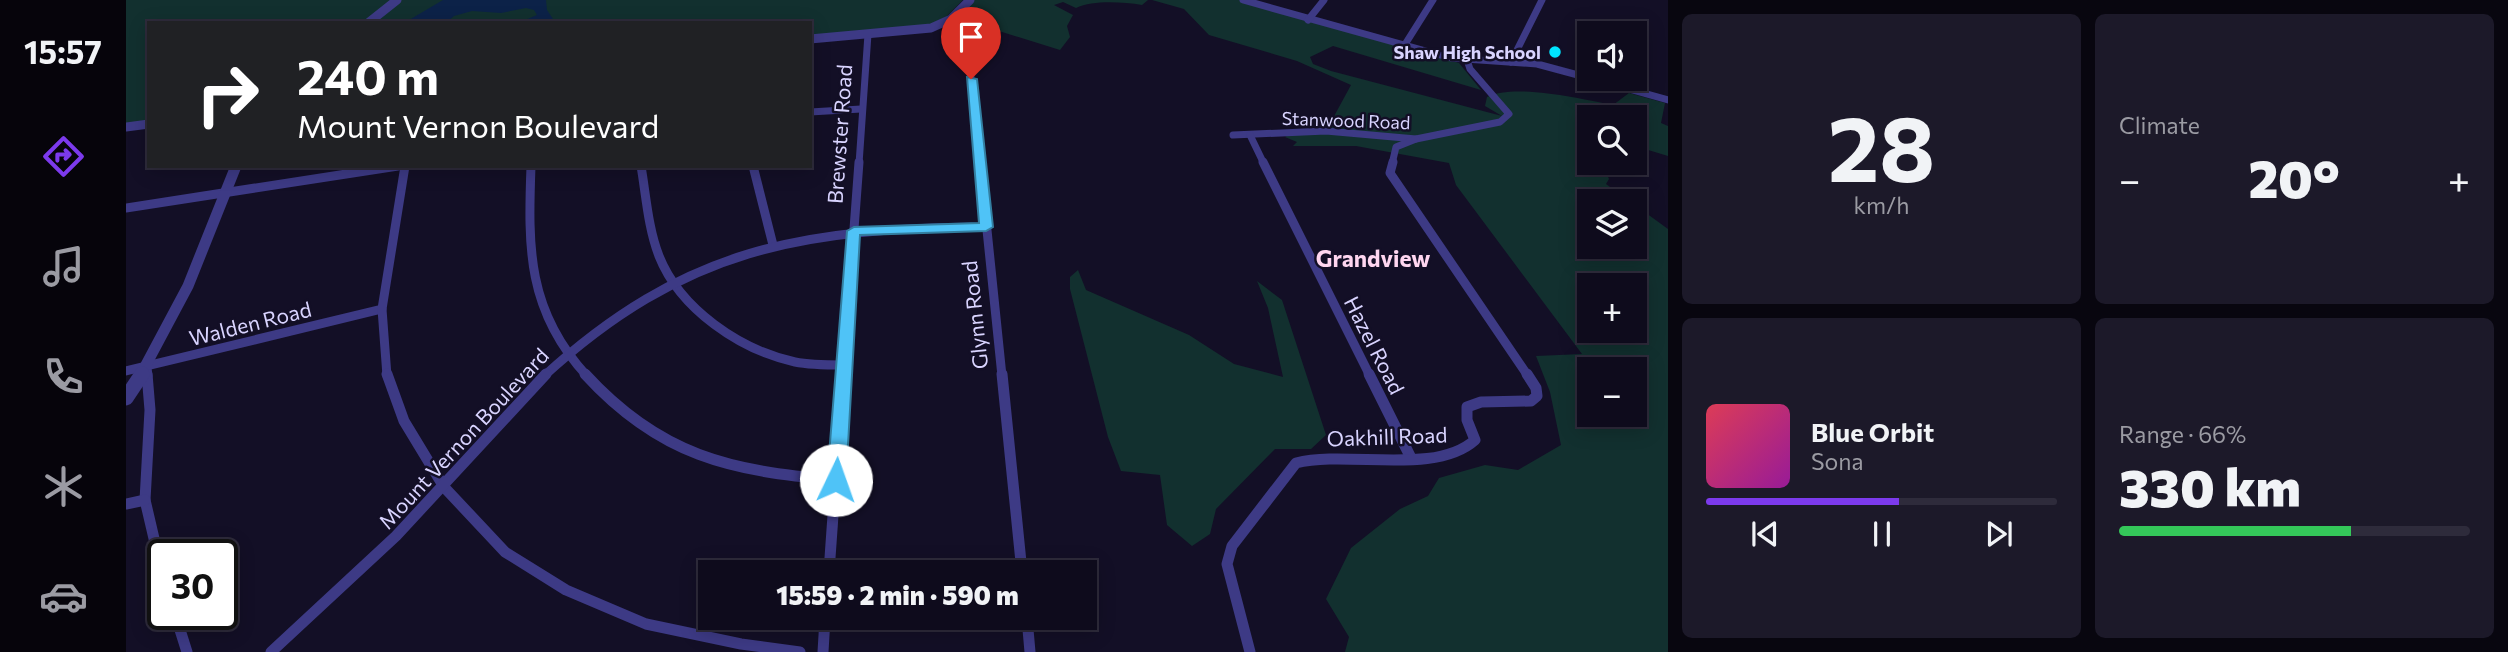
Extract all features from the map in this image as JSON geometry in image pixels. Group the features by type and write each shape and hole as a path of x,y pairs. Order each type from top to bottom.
{"street":[{"path":"371,21 397,0"},
{"path":"812,39 931,28 951,19 970,0"},
{"path":"1243,0 1404,46 1467,60 1511,62 1577,74"},
{"path":"1308,20 1324,0"},
{"path":"1404,46 1433,0"},
{"path":"1511,62 1542,0"},
{"name":"Glynn Road","path":"951,19 966,30 1021,560"},
{"name":"Brewster Road","path":"830,560 868,34"},
{"name":"Stanwood Road","path":"1233,135 1326,131 1416,139 1500,122 1509,114 1470,69 1467,60"},
{"path":"1636,91 1668,100"},
{"path":"812,112 862,108"},
{"path":"126,127 147,124"},
{"name":"Hazel Road","path":"1250,135 1411,458"},
{"name":"Oakhill Road","path":"1250,652 1227,564 1232,546 1296,463 1305,459 1327,457 1438,458 1469,449 1475,440 1466,413 1467,407 1473,403 1531,401 1537,396 1536,388 1390,173 1396,147 1416,139"},
{"path":"126,398 148,368 163,340 235,168"},
{"path":"126,208 385,168"},
{"path":"405,168 382,309 387,376 404,421 444,487 505,552 566,590 646,624 741,644 800,652"},
{"path":"531,168 533,274 545,316 569,354 606,398 662,440 712,460 773,475 836,480"},
{"path":"641,168 652,233 660,259 674,283 708,318 750,346 794,362 843,365"},
{"path":"754,168 773,245"},
{"name":"Mount Vernon Boulevard","path":"271,652 374,561 538,382 569,354 630,310 674,283 730,259 773,245 854,231 986,227"},
{"name":"Walden Road","path":"126,371 148,368 382,309"},
{"path":"148,368 150,410 145,500 154,539"},
{"path":"126,504 145,500"},
{"path":"180,630 187,652"},
{"path":"823,652 824,630"},
{"path":"1028,630 1030,652"}],"green space":[{"path":"126,0 963,0 946,17 929,25 812,37 812,21 147,21 147,121 126,124"},
{"path":"970,0 1148,0 1142,5 1099,3 1076,8 1063,2 1054,5 1073,15 1067,26 1070,37 1060,50 967,21 964,16"},
{"path":"1152,0 1243,0 1459,63 1481,90 1333,46 1310,57 1313,64 1331,71 1502,116 1485,106 1487,97 1499,93 1531,92 1613,105 1577,105 1577,175 1607,175 1609,179 1606,184 1613,189 1577,189 1577,259 1647,259 1647,214 1668,229 1668,652 1345,652 1349,637 1326,599 1351,548 1400,509 1428,496 1439,478 1485,465 1518,470 1561,445 1550,392 1536,356 1582,354 1456,185 1449,163 1356,146 1293,146 1297,142 1285,137 1290,134 1326,131 1351,85 1297,61 1209,35 1184,9"},
{"path":"1629,93 1665,103 1661,123 1668,126 1668,156 1647,150 1647,105 1613,105"},
{"path":"1078,270 1086,290 1189,335 1234,364 1283,377 1268,308 1257,281 1282,300 1326,435 1311,449 1275,449 1216,509 1210,534 1192,546 1167,525 1160,475 1121,471 1108,437 1070,289 1070,277"}],"water":[{"path":"443,0 546,0 547,10 554,21 523,21 537,15 534,10 526,8 501,13 472,11 454,16 448,21 407,21"}],"place":[{"name":"Shaw High School","path":"1555,52"}],"district":[{"name":"Grandview","path":"1373,258"}],"route":[{"path":"836,480 854,231 986,227 971,79"}]}
